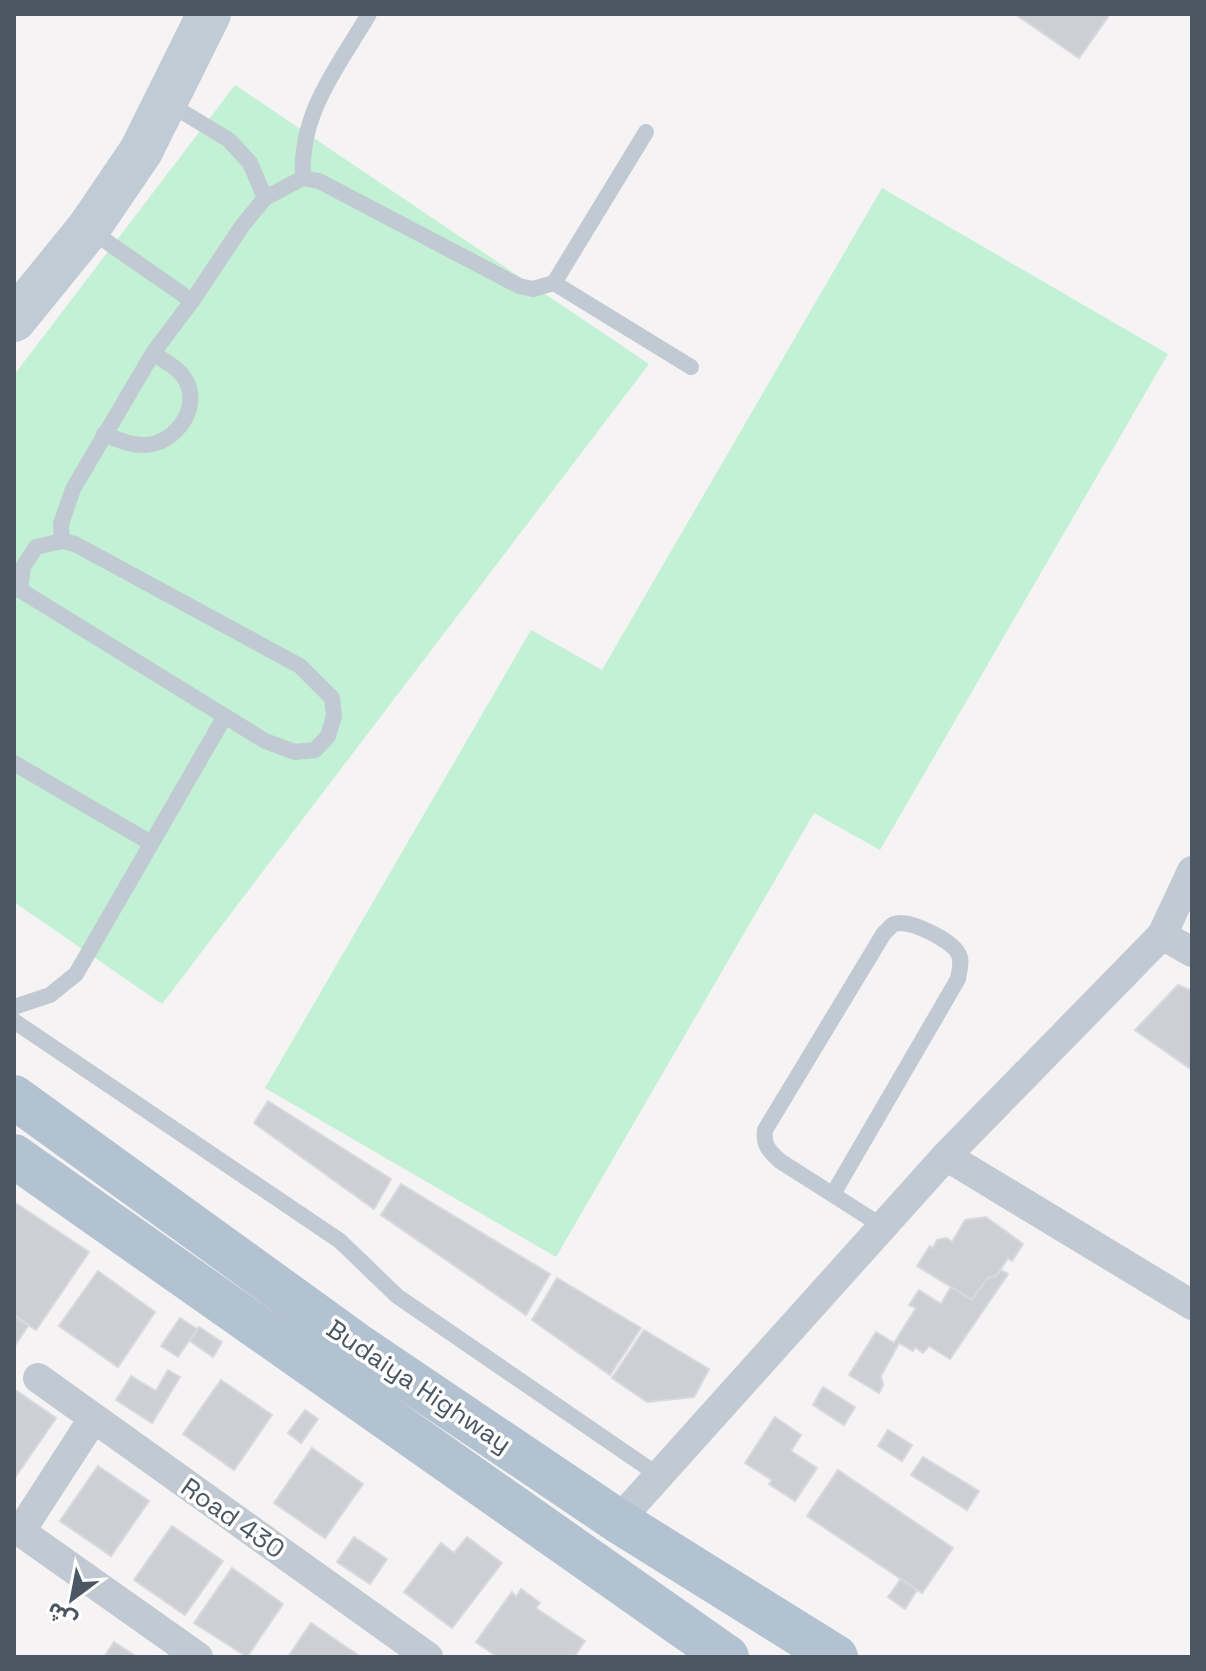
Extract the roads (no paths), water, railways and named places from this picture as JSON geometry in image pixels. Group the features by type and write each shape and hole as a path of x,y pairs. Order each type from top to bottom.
{"main road":[{"name":"Budaiya Highway","path":"14,1097 360,1347 618,1521 836,1657"},
{"name":"Budaiya Highway","path":"14,1156 727,1657"}],"street":[{"path":"14,320 88,229 141,151 209,14"},
{"path":"618,1521 946,1156 1162,935 1192,871"},
{"path":"1162,935 1192,952"},
{"path":"946,1156 1191,1303"},
{"name":"Road 430","path":"38,1378 428,1657"},
{"path":"93,1419 17,1529 198,1657"}],"lane":[{"path":"303,178 304,138 309,119 369,14"},
{"path":"166,102 229,140 250,163 265,198"},
{"path":"62,541 61,524 66,505 104,434 153,353 265,198 303,178 319,181 519,286 533,289 554,283 646,132"},
{"path":"88,229 192,301"},
{"path":"554,283 691,367"},
{"path":"104,434 143,446 157,444 180,429 190,403 189,389 183,376 153,353"},
{"path":"62,541 75,544 300,666 332,698 334,716 328,736 315,750 295,752 265,741 17,589 23,567 36,547 62,541"},
{"path":"14,1007 50,995 76,974 225,716"},
{"path":"14,763 151,843"},
{"path":"833,1194 958,979 961,962 958,952 933,934 905,923 894,924 884,933 765,1130 764,1140 768,1150 780,1161 882,1226"},
{"path":"14,1021 340,1241 397,1296 658,1475"}]}
